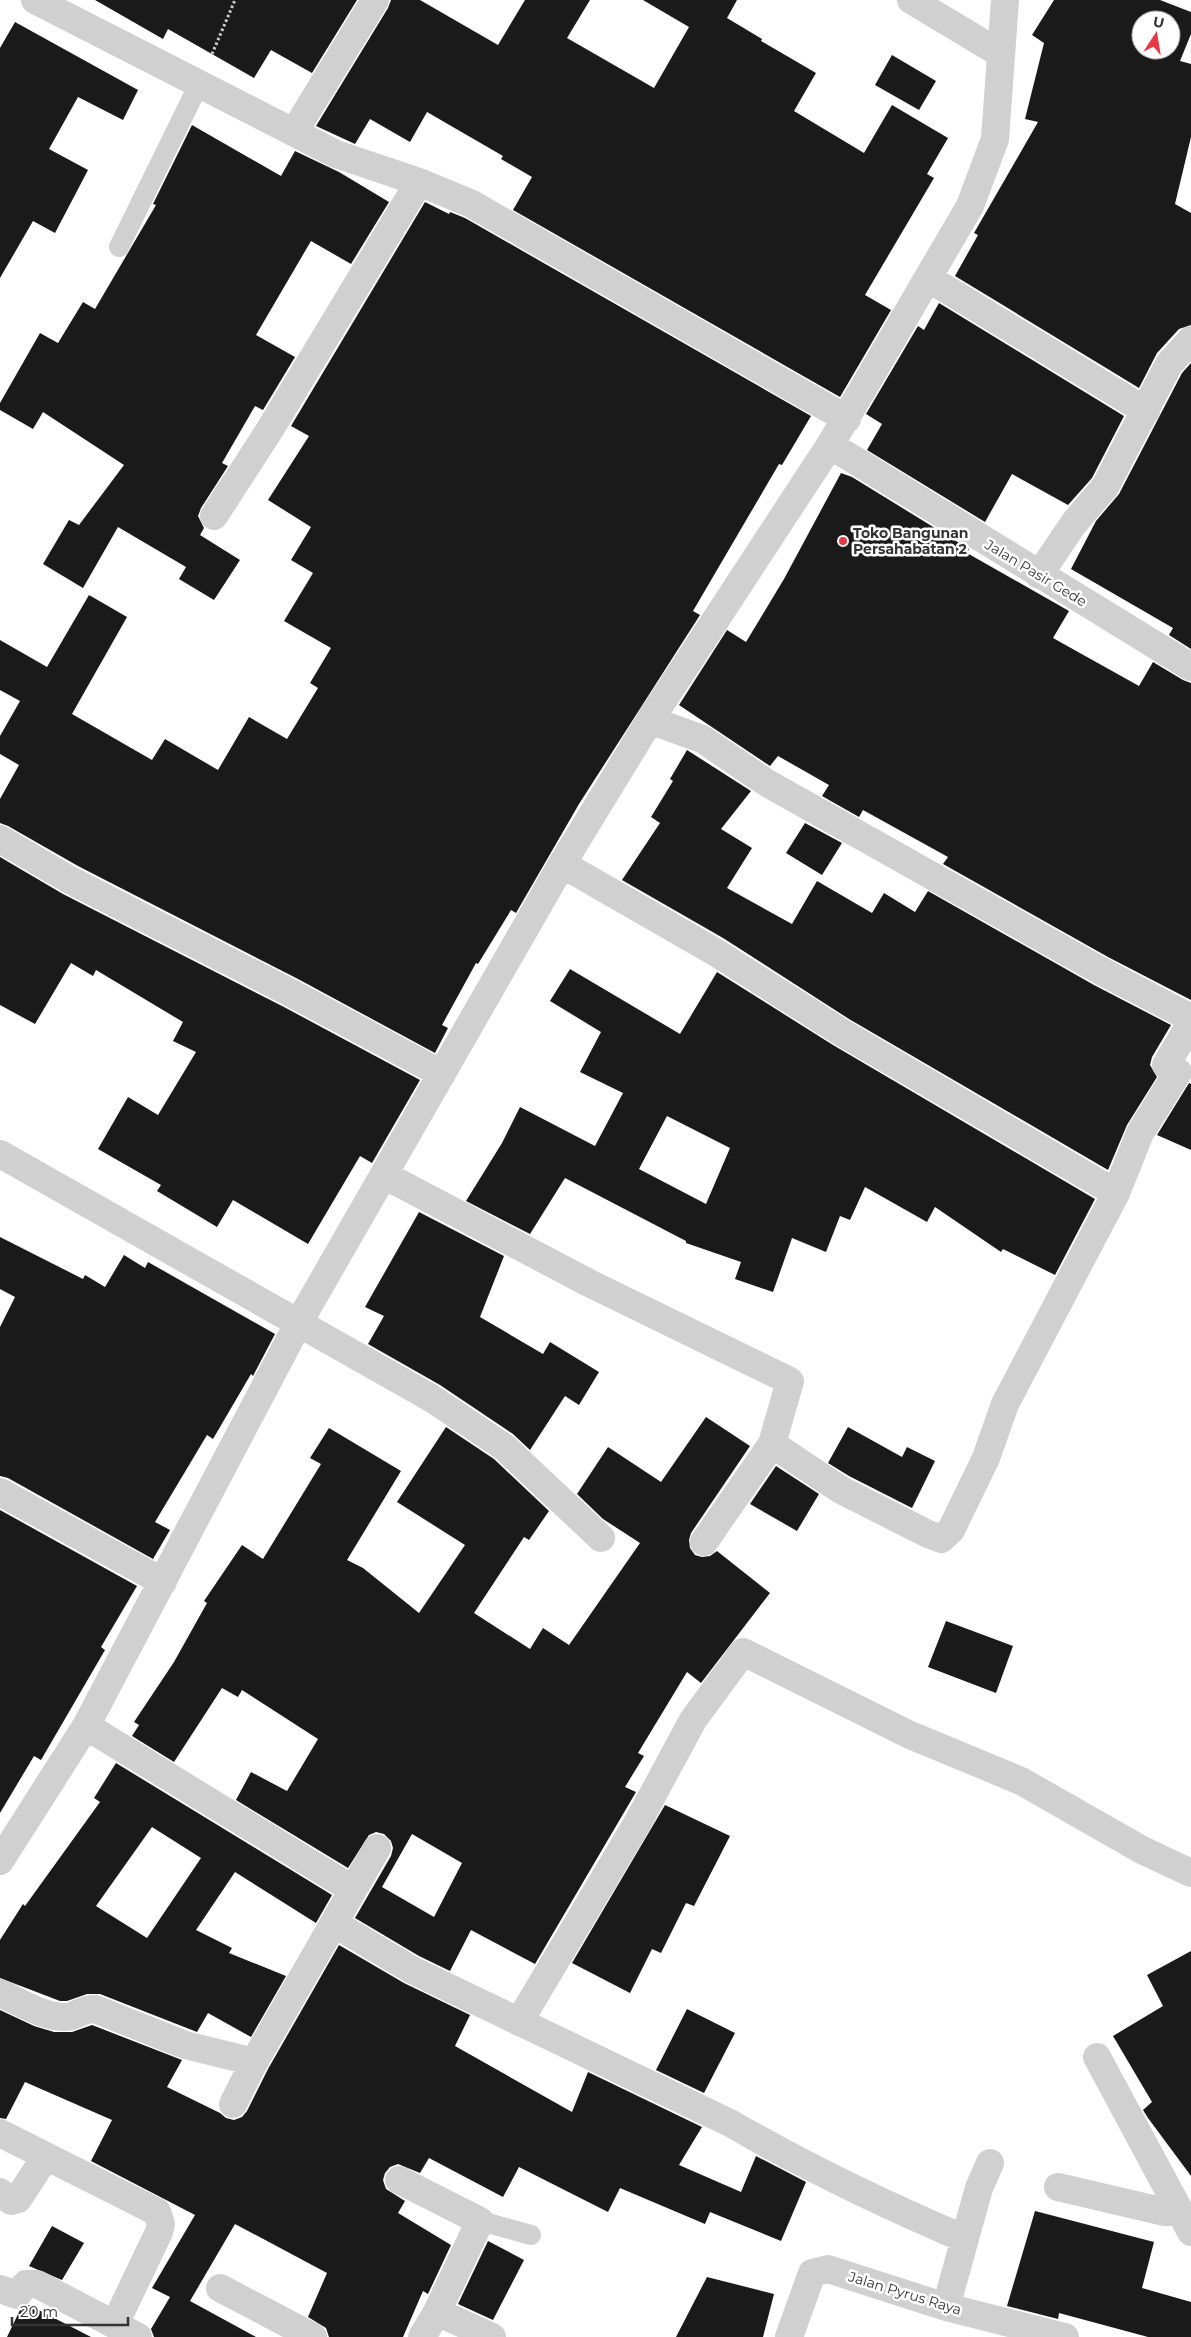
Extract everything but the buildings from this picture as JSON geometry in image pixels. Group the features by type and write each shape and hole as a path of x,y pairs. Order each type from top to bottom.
{"street":[{"path":"35,0 336,154 419,182 472,204 527,238 847,419"},
{"path":"294,132 374,0"},
{"path":"911,0 1001,54"},
{"path":"1,1862 86,1726 298,1324 562,864 650,720 847,419 970,206 993,146 998,113 1005,0"},
{"path":"214,516 269,431 419,182"},
{"path":"928,278 1146,411"},
{"path":"1039,575 1074,523 1105,488 1169,364 1191,340"},
{"name":"Jalan Pasir Gede","path":"830,446 1191,667"},
{"path":"650,720 702,739 776,788 1092,966 1191,1018"},
{"path":"0,839 78,885 291,993 442,1074"},
{"path":"562,864 715,952 840,1032 1116,1193"},
{"path":"772,1444 841,1490 941,1539 951,1530 986,1458 1005,1404 1116,1193 1140,1133 1184,1076 1166,1064 1191,1023"},
{"path":"0,1154 431,1398 504,1447 601,1538"},
{"path":"384,1175 589,1283 790,1381 772,1444 704,1542"},
{"path":"0,1492 163,1582"},
{"path":"519,2022 638,1822 694,1720 744,1652 910,1735 1021,1781 1142,1850 1191,1873"},
{"path":"86,1726 352,1889"},
{"path":"233,2104 254,2062 377,1848"},
{"path":"335,1924 412,1970 730,2123 852,2188 965,2239"},
{"path":"0,1993 59,2017 69,2017 83,2009 95,2009 185,2046 254,2062"},
{"path":"1097,2057 1185,2222"},
{"path":"0,2133 153,2208 160,2217 161,2224 126,2330 37,2284 26,2284 17,2295 0,2289"},
{"path":"0,2192 11,2200 18,2199 46,2156"},
{"path":"946,2307 979,2188 990,2163"},
{"path":"399,2180 480,2221 437,2312 422,2337"},
{"path":"1058,2187 1165,2212 1185,2222"},
{"name":"Jalan Pyrus Raya","path":"790,2337 812,2273 828,2269 946,2307 1065,2337"},
{"path":"220,2288 313,2337"},
{"path":"437,2312 492,2337"}],"lane":[{"path":"119,248 199,84"},
{"path":"480,2221 531,2235"}],"path":[{"path":"199,84 235,0"}],"place":[{"name":"Toko Bangunan Persahabatan 2","path":"843,541"}]}
